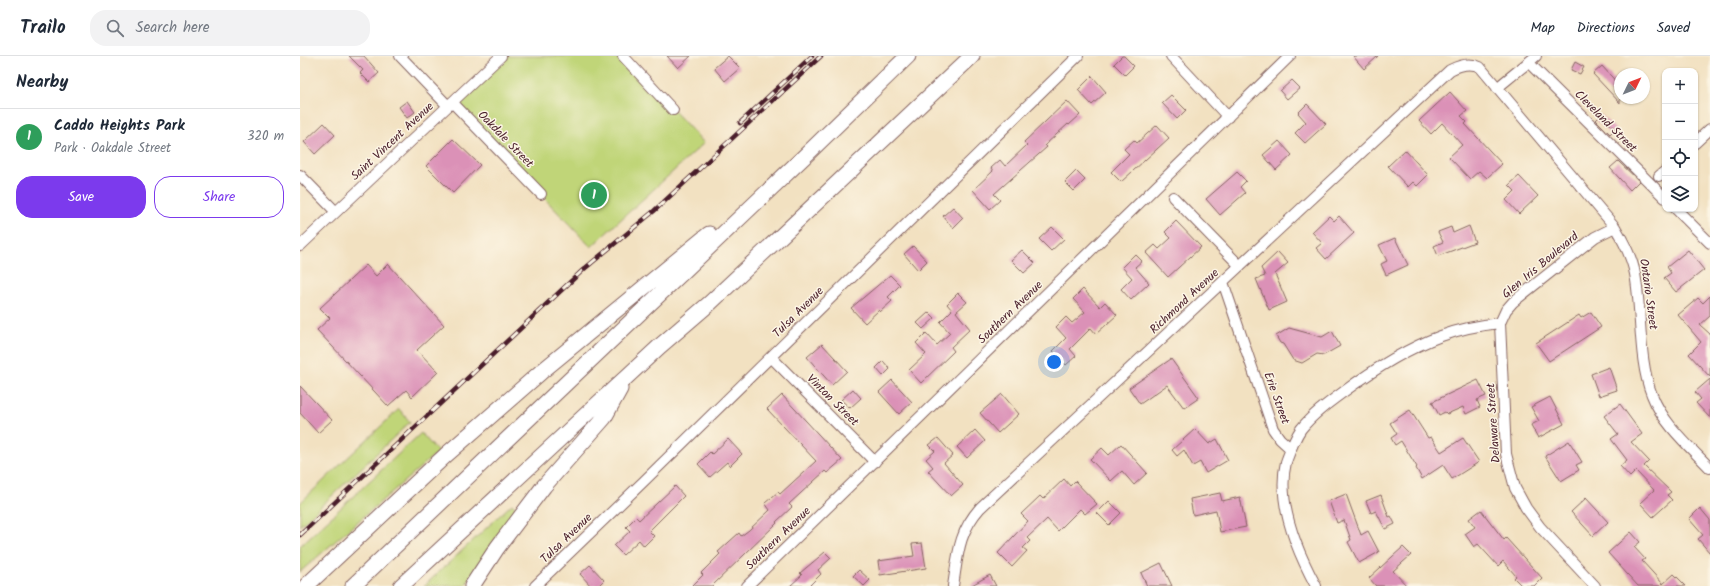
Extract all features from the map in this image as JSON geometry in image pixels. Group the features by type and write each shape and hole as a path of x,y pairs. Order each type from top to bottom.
{"highway":[{"path":"353,586 908,56"},
{"path":"401,586 794,224 972,56"},
{"path":"307,585 446,455 541,372 808,153"},
{"path":"472,586 496,548 544,486 604,418 627,377"}],"street":[{"name":"Oakdale Street","path":"400,56 541,194"},
{"name":"Saint Vincent Avenue","path":"300,246 501,56"},
{"path":"623,56 673,110"},
{"name":"Tulsa Avenue","path":"535,586 1078,56"},
{"path":"1171,56 1228,117"},
{"name":"Southern Avenue","path":"747,586 1290,56"},
{"path":"1497,88 1532,59"},
{"name":"Cleveland Street","path":"1532,59 1662,195"},
{"name":"Ontario Street","path":"1472,64 1480,67 1615,227 1629,251 1635,274 1645,368 1652,396 1671,428 1710,468"},
{"name":"Richmond Avenue","path":"953,586 959,546 963,533 971,518 980,508 1450,70 1459,65 1472,64"},
{"path":"1698,140 1710,129"},
{"path":"300,175 336,212"},
{"path":"1173,197 1240,266"},
{"path":"1679,212 1710,243"},
{"name":"Glen Iris Boulevard","path":"1500,323 1506,310 1519,298 1595,236 1615,227"},
{"name":"Erie Street","path":"1223,282 1273,429 1280,439 1291,449"},
{"path":"1316,586 1304,565 1294,538 1284,491 1285,472 1291,449 1302,429 1312,417 1363,377 1392,358 1442,336 1468,328 1500,323"},
{"name":"Delaware Street","path":"1500,323 1506,454 1515,488 1526,508 1540,527 1595,586"},
{"name":"Vinton Street","path":"771,357 875,462"}],"green space":[{"path":"501,56 623,56 704,143 591,247 452,102"},
{"path":"399,409 410,422 300,526 300,503"},
{"path":"421,433 438,452 300,572 300,546"},
{"path":"512,504 516,508 465,586 424,586"}],"building":[{"path":"349,56 364,56 379,73 369,82 360,73 363,70"},
{"path":"667,56 691,56 678,68"},
{"path":"728,56 740,68 725,81 714,68"},
{"path":"1122,56 1124,56 1134,66 1125,75 1114,64"},
{"path":"1353,56 1378,56 1364,69"},
{"path":"1575,62 1584,67 1580,74 1571,70"},
{"path":"1602,66 1614,79 1614,97 1593,74"},
{"path":"1092,76 1106,92 1092,105 1078,90"},
{"path":"1292,80 1300,88 1287,99 1280,91"},
{"path":"1450,92 1467,111 1461,116 1467,122 1465,124 1502,164 1487,178 1479,171 1470,179 1449,157 1462,145 1442,123 1431,134 1419,121"},
{"path":"1171,95 1186,110 1177,119 1162,103"},
{"path":"407,101 415,112 407,118 399,107"},
{"path":"1067,101 1080,115 1045,145 1047,147 994,194 1000,200 990,209 973,190 993,171 991,168 1000,160 1005,166 1027,145 1024,142"},
{"path":"1307,104 1326,124 1305,143 1295,133 1306,122 1298,113"},
{"path":"1601,115 1615,129 1610,134 1596,120"},
{"path":"324,123 335,135 315,154 304,142"},
{"path":"1157,125 1169,138 1121,182 1111,172 1129,154 1124,149 1134,140 1137,143"},
{"path":"453,139 480,165 453,193 426,166"},
{"path":"1279,141 1292,155 1276,170 1263,155"},
{"path":"1405,150 1428,175 1417,186 1413,182 1408,187 1388,166"},
{"path":"1618,161 1639,181 1630,190 1610,168"},
{"path":"1076,171 1085,180 1074,191 1065,182"},
{"path":"1237,172 1246,181 1240,187 1245,193 1220,215 1206,199"},
{"path":"1519,176 1538,196 1519,214 1506,200 1515,191 1509,185"},
{"path":"953,207 963,218 953,228 943,216"},
{"path":"1329,216 1334,221 1339,216 1354,233 1326,259 1316,248 1322,243 1312,232"},
{"path":"1176,221 1201,247 1168,277 1146,253 1155,245 1159,249 1171,238 1165,232"},
{"path":"1469,226 1475,242 1438,256 1434,246 1443,242 1438,232 1451,227 1453,233"},
{"path":"1052,227 1064,239 1051,251 1039,239"},
{"path":"1395,238 1408,265 1386,275 1381,264 1387,261 1379,245"},
{"path":"913,246 927,261 918,270 904,254"},
{"path":"1022,250 1035,263 1024,273 1011,260"},
{"path":"1688,250 1704,270 1676,292 1664,278 1671,273 1667,267"},
{"path":"1278,252 1288,263 1275,274 1287,302 1269,310 1256,279 1265,276 1261,268"},
{"path":"1135,254 1142,261 1135,267 1149,283 1131,300 1121,289 1132,278 1122,267"},
{"path":"388,264 444,325 417,350 438,372 412,397 406,390 388,406 317,330 330,318 320,308 366,265 376,276"},
{"path":"890,275 900,285 888,297 892,301 880,312 879,310 865,323 851,308"},
{"path":"1083,289 1100,307 1105,302 1117,315 1096,334 1091,328 1070,349 1076,356 1066,365 1053,351 1066,338 1056,327 1066,317 1072,323 1085,312 1073,299"},
{"path":"958,293 967,302 956,312 970,329 951,347 954,351 921,383 909,370 926,354 916,343 926,333 937,345 950,333 940,322 952,310 947,304"},
{"path":"1710,296 1710,316 1700,325 1710,334 1710,377 1689,354 1701,342 1678,315 1698,298 1703,303"},
{"path":"929,312 935,318 923,329 917,323"},
{"path":"1591,312 1601,327 1549,361 1536,343 1579,315 1581,318"},
{"path":"1289,328 1322,337 1332,331 1340,346 1324,355 1317,354 1302,363 1293,360 1276,336"},
{"path":"822,344 847,371 832,385 807,357"},
{"path":"1171,359 1199,398 1184,408 1167,385 1140,404 1129,388"},
{"path":"883,361 890,369 883,376 876,368"},
{"path":"1609,367 1617,390 1599,396 1591,374"},
{"path":"1710,379 1710,418 1696,403 1701,399 1695,392"},
{"path":"892,380 912,402 899,414 879,392"},
{"path":"1478,380 1486,396 1477,400 1480,407 1466,414 1463,407 1447,414 1445,412 1439,415 1432,402"},
{"path":"300,386 332,420 318,433 300,413"},
{"path":"853,389 861,398 850,408 841,400"},
{"path":"1002,394 1019,414 998,433 980,413"},
{"path":"782,395 842,460 827,473 825,471 789,504 792,507 776,522 777,523 712,586 692,586 703,575 701,573 720,554 718,552 739,533 741,536 749,530 770,510 765,503 778,492 780,494 816,461 767,409"},
{"path":"1550,397 1564,424 1538,438 1531,425 1539,421 1531,407"},
{"path":"1620,404 1642,434 1631,442 1649,461 1644,466 1671,492 1667,495 1672,500 1653,517 1640,503 1654,490 1636,471 1630,477 1620,466 1627,460 1611,439 1618,434 1604,416"},
{"path":"1410,410 1428,438 1431,437 1441,452 1463,438 1479,462 1452,479 1443,465 1422,479 1416,468 1417,467 1401,441 1395,445 1391,438 1397,434 1390,423"},
{"path":"1195,429 1209,444 1217,439 1228,460 1206,473 1200,462 1193,466 1184,450 1177,456 1172,450"},
{"path":"975,430 985,441 967,458 957,447"},
{"path":"938,438 953,455 944,463 963,485 951,496 928,471 933,467 926,459 935,451 929,445"},
{"path":"728,439 742,454 730,466 727,462 710,477 698,464 710,452 712,454"},
{"path":"1569,441 1582,462 1576,465 1579,470 1561,481 1545,456"},
{"path":"1121,444 1147,473 1134,485 1122,471 1111,481 1090,459 1102,448 1109,455"},
{"path":"1064,479 1070,486 1075,481 1097,504 1085,514 1080,509 1058,531 1047,519 1027,538 1030,541 1023,548 1027,551 1012,567 998,553 1028,521 1021,514 1040,496 1043,499"},
{"path":"675,486 684,496 649,531 654,536 644,546 639,540 623,555 614,546 630,531 626,527 636,517 639,520"},
{"path":"1220,493 1222,501 1240,497 1246,527 1220,532 1216,510 1193,515 1190,499"},
{"path":"1346,494 1361,535 1368,531 1379,552 1359,563 1348,542 1351,540 1344,520 1337,523 1329,501"},
{"path":"1381,495 1389,517 1391,516 1395,524 1385,529 1376,511 1371,513 1366,501"},
{"path":"1586,498 1608,522 1593,536 1571,512"},
{"path":"1109,501 1121,513 1109,525 1097,513"},
{"path":"1700,508 1710,520 1710,553 1698,539 1703,535 1689,519"},
{"path":"1481,510 1504,540 1506,538 1542,578 1534,586 1522,586 1514,578 1516,576 1503,561 1498,566 1478,544 1474,547 1465,534 1475,527 1469,519"},
{"path":"1631,532 1640,542 1634,547 1645,559 1642,561 1663,584 1674,574 1686,586 1638,586 1608,553"},
{"path":"922,543 926,568 880,575 878,561 914,556 912,544"},
{"path":"1403,547 1411,555 1393,571 1407,586 1376,586 1369,578"},
{"path":"825,552 831,558 818,570 821,574 809,586 790,586 802,575 800,573"},
{"path":"1161,563 1172,586 1147,586 1141,573"},
{"path":"590,565 604,580 598,586 591,586 580,574"},
{"path":"859,570 870,580 864,586 853,576"},
{"path":"990,575 996,586 970,586"}],"railway":[{"path":"740,123 812,56"},
{"path":"300,535 583,270 654,211 821,56"}],"place":[{"name":"Caddo Heights Park","path":"594,195"}]}
